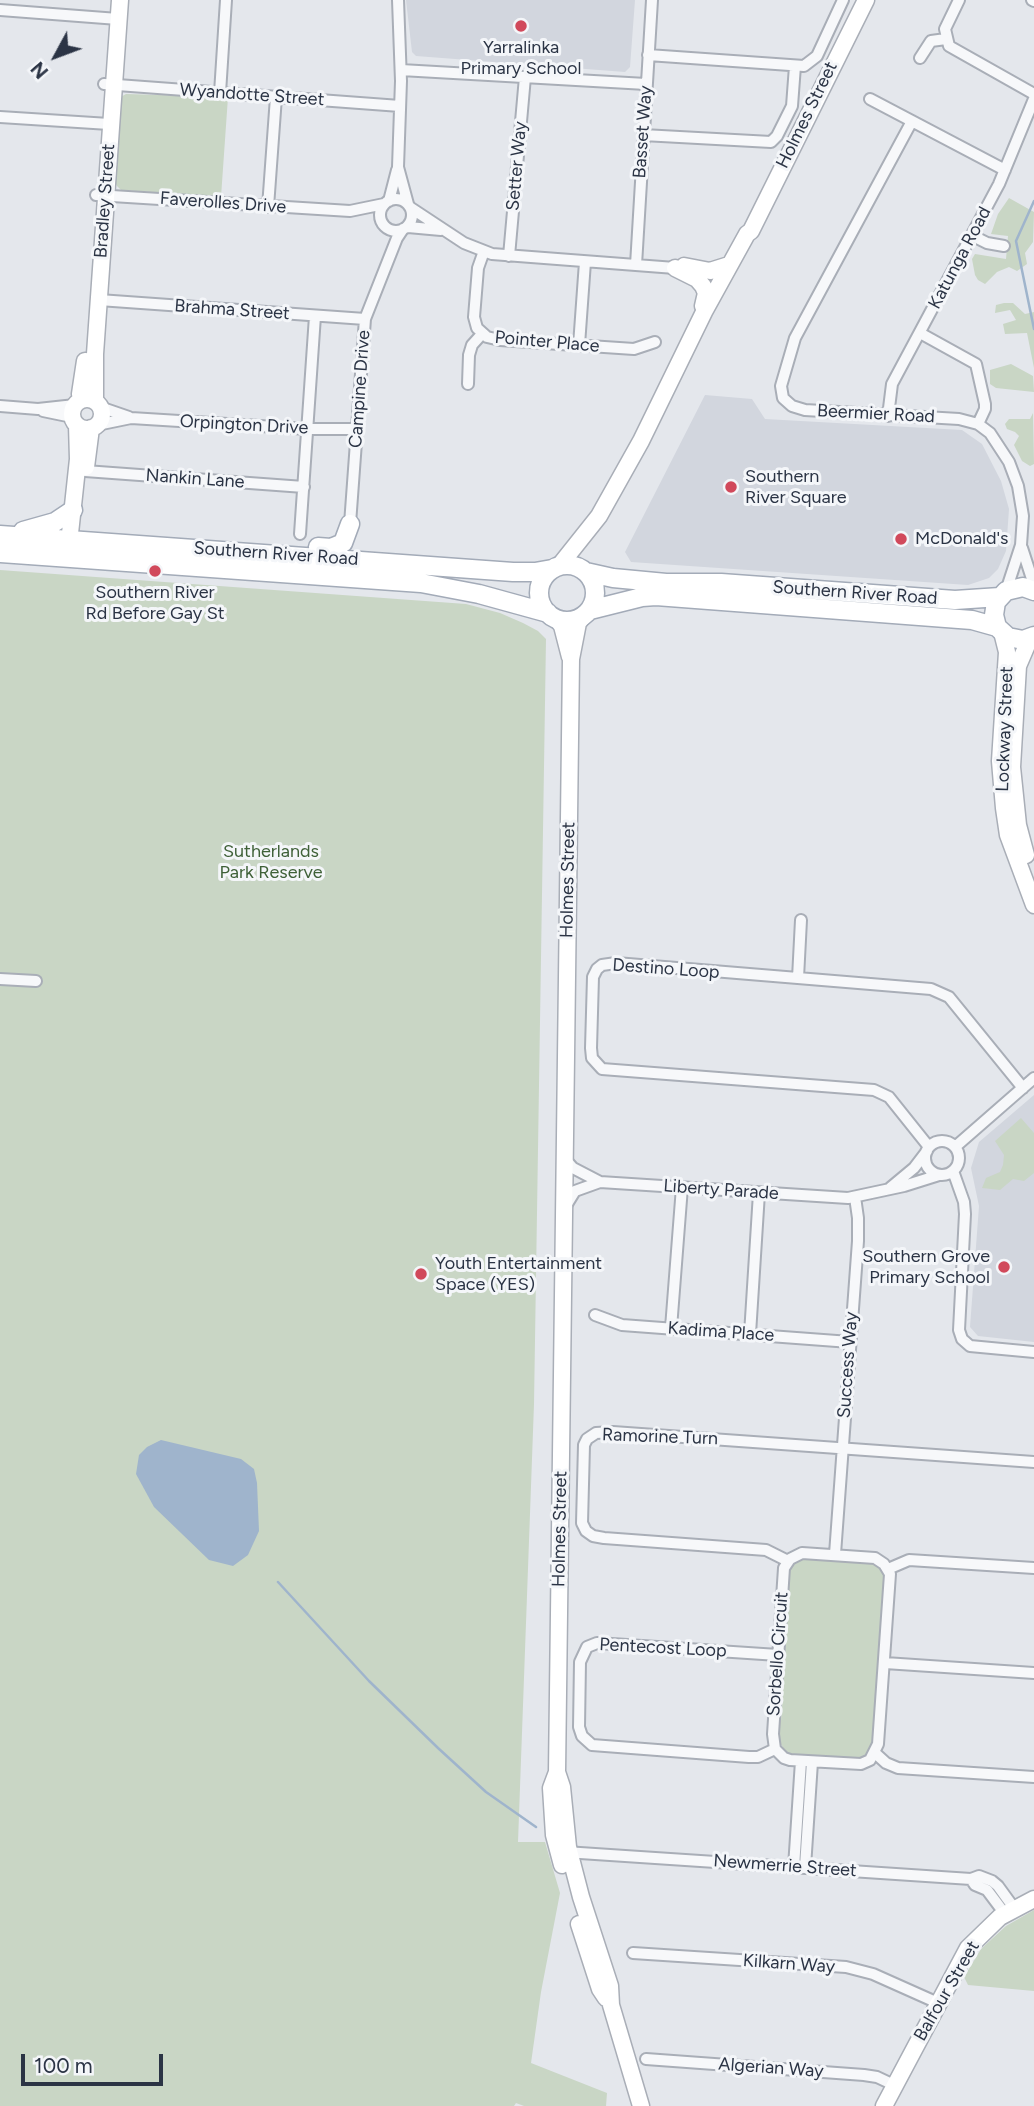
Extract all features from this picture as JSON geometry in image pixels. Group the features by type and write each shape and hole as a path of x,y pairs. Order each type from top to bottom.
{"main road":[{"name":"Bradley Street","path":"74,549 85,471 86,414 113,18 110,0"},
{"name":"Bradley Street","path":"113,18 120,0"},
{"name":"Holmes Street","path":"556,567 583,538 619,481 729,265 751,231 866,0"},
{"name":"Bradley Street","path":"74,549 73,510 78,448 94,365 99,300 101,195"},
{"name":"Holmes Street","path":"658,408 730,277 751,231"},
{"path":"675,268 710,271 729,265"},
{"path":"672,375 676,355 699,314 706,293 697,279 675,268"},
{"path":"3,535 55,522 73,510"},
{"path":"257,552 268,545 337,547 345,538 350,524"},
{"name":"Southern River Road","path":"3,535 74,549 421,583 480,594 553,616"},
{"path":"583,538 584,570 595,590 593,604 587,612 566,621 553,616 541,603 539,590 543,578 556,567 569,565 584,570"},
{"name":"Southern River Road","path":"0,553 74,549 257,552 513,572 535,572 556,567"},
{"name":"Southern River Road","path":"584,570 613,578 666,583 711,583 955,600 1003,594 1023,587 1034,591"},
{"path":"1000,630 994,615 1003,594"},
{"name":"Southern River Road","path":"587,612 642,597 656,596 972,620 1000,630 1015,639 1032,637"},
{"name":"Holmes Street","path":"587,612 579,623 571,659 557,1772 562,1787 566,1860 610,1986 611,2005 641,2106"},
{"name":"Holmes Street","path":"553,616 562,626 571,659"},
{"name":"Lockway Street","path":"1000,630 1007,652 1000,761 1004,808 1008,835 1034,905"},
{"name":"Lockway Street","path":"1032,637 1018,666 1012,767 1017,825 1034,877"},
{"name":"Holmes Street","path":"562,1286 556,1221 558,1132 564,1100"},
{"name":"Balfour Street","path":"884,2106 968,1948 978,1936 1009,1911 1034,1899"}],"street":[{"path":"220,93 226,0"},
{"path":"398,0 401,70 397,167 387,202 380,214 384,225 394,231 406,228 443,230"},
{"name":"Basset Way","path":"636,265 652,0"},
{"path":"648,55 807,65 817,56 843,0"},
{"path":"959,0 945,29 949,46 955,52 1034,94"},
{"path":"0,10 113,18"},
{"path":"920,58 931,41 946,39"},
{"path":"643,135 771,142 777,136 792,106 795,66"},
{"path":"401,70 646,84"},
{"name":"Setter Way","path":"509,256 525,77"},
{"name":"Wyandotte Street","path":"109,84 400,106"},
{"path":"268,207 276,97"},
{"path":"870,99 1005,170"},
{"name":"Katunga Road","path":"888,416 891,384 973,236 1005,170 1034,99"},
{"path":"0,117 105,123"},
{"name":"Beermier Road","path":"912,121 795,338 782,386 783,398 792,406 805,410 959,419 978,424"},
{"path":"397,167 412,218 406,228"},
{"name":"Faverolles Drive","path":"101,195 350,211 387,202"},
{"path":"387,202 399,199 443,230 484,251 509,256 675,268"},
{"name":"Faverolles Drive","path":"350,211 384,225"},
{"name":"Campine Drive","path":"384,225 389,257"},
{"name":"Campine Drive","path":"350,524 365,319 397,238 406,228"},
{"path":"973,236 1004,246"},
{"name":"Pointer Place","path":"484,251 477,275 474,317 482,334 500,340 634,349 655,342"},
{"path":"579,345 585,262"},
{"name":"Brahma Street","path":"99,300 365,319"},
{"path":"300,534 315,316"},
{"path":"920,333 976,364 985,410 978,424 1000,445 1018,486 1023,516 1021,545 1003,594"},
{"path":"468,384 469,355 472,345 482,334"},
{"name":"Orpington Drive","path":"0,406 131,418 308,429 357,429"},
{"name":"Orpington Drive","path":"86,414 131,418"},
{"name":"Nankin Lane","path":"85,471 304,487"},
{"path":"1021,545 1034,585"},
{"path":"797,978 801,920"},
{"name":"Destino Loop","path":"928,1149 890,1097 874,1090 602,1069 592,1058 593,977 602,965 616,963 931,989 949,997 1023,1087"},
{"path":"0,979 36,981"},
{"path":"956,1147 1034,1078"},
{"path":"942,1141 956,1147 960,1157 957,1167 939,1175 928,1167 925,1159 928,1149 942,1141"},
{"name":"Liberty Parade","path":"890,1188 914,1168 928,1149"},
{"path":"564,1158 573,1168 600,1182"},
{"path":"953,1171 964,1202 965,1214 959,1330 962,1339 971,1346 1034,1352"},
{"name":"Liberty Parade","path":"600,1182 840,1198 904,1186 939,1175"},
{"path":"565,1210 575,1191 600,1182"},
{"path":"671,1328 682,1187"},
{"path":"750,1334 759,1193"},
{"name":"Success Way","path":"835,1554 858,1221 855,1197"},
{"name":"Kadima Place","path":"594,1315 622,1325 850,1342"},
{"name":"Ramorine Turn","path":"788,1561 766,1550 593,1536 582,1524 584,1445 596,1433 613,1432 1034,1462"},
{"path":"775,1749 784,1758 861,1764 875,1754 891,1580 888,1569 875,1558 802,1553 788,1561"},
{"path":"888,1569 909,1560 1034,1568"},
{"name":"Sorbello Circuit","path":"775,1749 773,1734 784,1568 788,1561"},
{"name":"Pentecost Loop","path":"775,1749 758,1757 749,1757 592,1745 582,1736 579,1727 580,1662 587,1647 597,1643 778,1655"},
{"path":"884,1662 1034,1673"},
{"path":"875,1754 898,1768 1034,1777"},
{"path":"800,1867 806,1761"},
{"name":"Newmerrie Street","path":"566,1860 599,1855 971,1879 979,1876 992,1881 1003,1892 1009,1911"},
{"name":"Kilkarn Way","path":"633,1953 846,1967 873,1974 938,2003"},
{"name":"Algerian Way","path":"646,2059 864,2075 877,2077 894,2085"}],"shaded area":[{"name":"Yarralinka Primary School","path":"406,0 635,0 630,67 625,72 416,56 412,52"},
{"name":"Southern River Square","path":"705,395 752,399 765,419 962,430 982,444 1001,481 1009,509 1006,551 998,569 989,578 968,585 631,562 625,552"},
{"name":"Southern Grove Primary School","path":"1034,1095 1034,1342 978,1336 970,1327 979,1206 971,1168 979,1142"}],"green space":[{"path":"126,94 228,97 221,197 121,190 117,186 112,177 119,98"},
{"path":"1009,198 1034,212 1033,242 1025,253 1027,264 1017,271 1009,267 997,272 985,284 975,275 972,259 975,254 1006,259 1008,236 991,234 998,214"},
{"path":"1013,303 1025,314 1034,312 1034,368 1027,333 1005,334 1003,324 1016,320 1010,310 995,313 996,305"},
{"path":"1011,364 1033,376 1034,392 996,388 990,384 990,370"},
{"path":"1033,413 1034,464 1030,466 1022,461 1014,445 1019,436 1007,429 1005,424 1009,419 1030,419"},
{"name":"Sutherlands Park Reserve","path":"0,570 466,604 500,613 523,623 546,639 534,1404 518,1842 545,1842 560,1893 531,2063 607,2093 606,2106 524,2106 516,2103 514,2106 0,2106"},
{"path":"1021,1118 1034,1133 1034,1173 1024,1181 1013,1179 1000,1190 982,1188 986,1178 1000,1172 1003,1165 1004,1155 995,1141"},
{"path":"808,1557 869,1561 880,1568 885,1577 886,1595 882,1597 880,1624 883,1627 875,1743 868,1754 858,1759 794,1756 786,1752 778,1740 783,1694 780,1692 788,1577 791,1567 797,1561"},
{"path":"1034,1910 1034,1991 968,1985 964,1977 981,1949 1006,1926"}],"water":[{"path":"161,1440 241,1459 254,1469 259,1531 248,1555 233,1566 209,1560 154,1507 136,1474 139,1455 147,1447"}],"waterway":[{"path":"1034,201 1016,241 1034,329"},
{"path":"278,1582 369,1681 438,1748 486,1792 536,1827"}],"place":[{"name":"Yarralinka Primary School","path":"521,26"},
{"name":"Southern River Square","path":"731,487"},
{"name":"McDonald's","path":"901,539"},
{"name":"Southern River Rd Before Gay St","path":"155,571"},
{"name":"Southern Grove Primary School","path":"1004,1267"},
{"name":"Youth Entertainment Space (YES)","path":"421,1274"}]}
